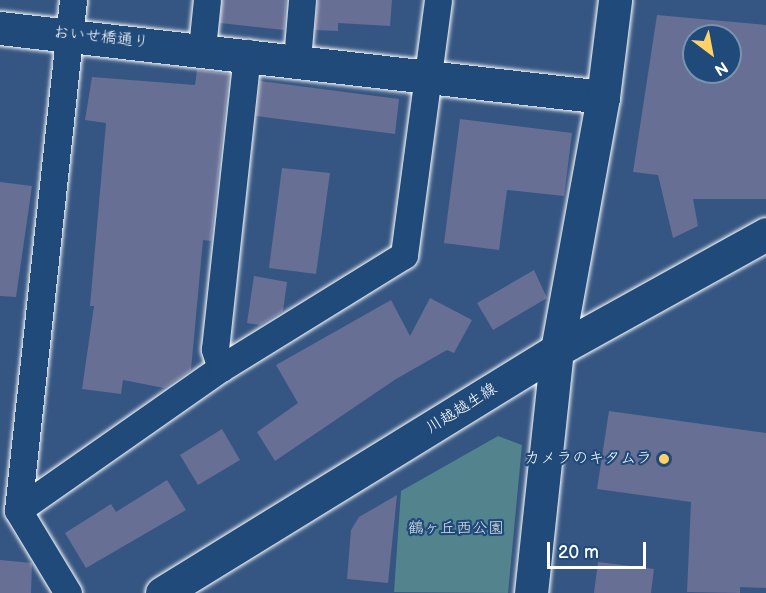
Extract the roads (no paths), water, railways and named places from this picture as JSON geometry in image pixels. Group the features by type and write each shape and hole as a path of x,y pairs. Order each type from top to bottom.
{"street":[{"path":"68,593 18,510 73,0"},
{"path":"202,48 207,0"},
{"path":"297,60 302,0"},
{"path":"18,510 221,368 404,255 430,77 438,0"},
{"path":"531,593 557,350 603,97 615,0"},
{"name":"おいせ橋通り","path":"0,28 247,53 603,97"},
{"path":"221,368 215,349 247,53"},
{"name":"川越越生線","path":"162,593 557,350 766,234"}],"place":[{"name":"カメラのキタムラ","path":"664,459"}],"park label":[{"name":"鶴ヶ丘西公園","path":"456,529"}]}
